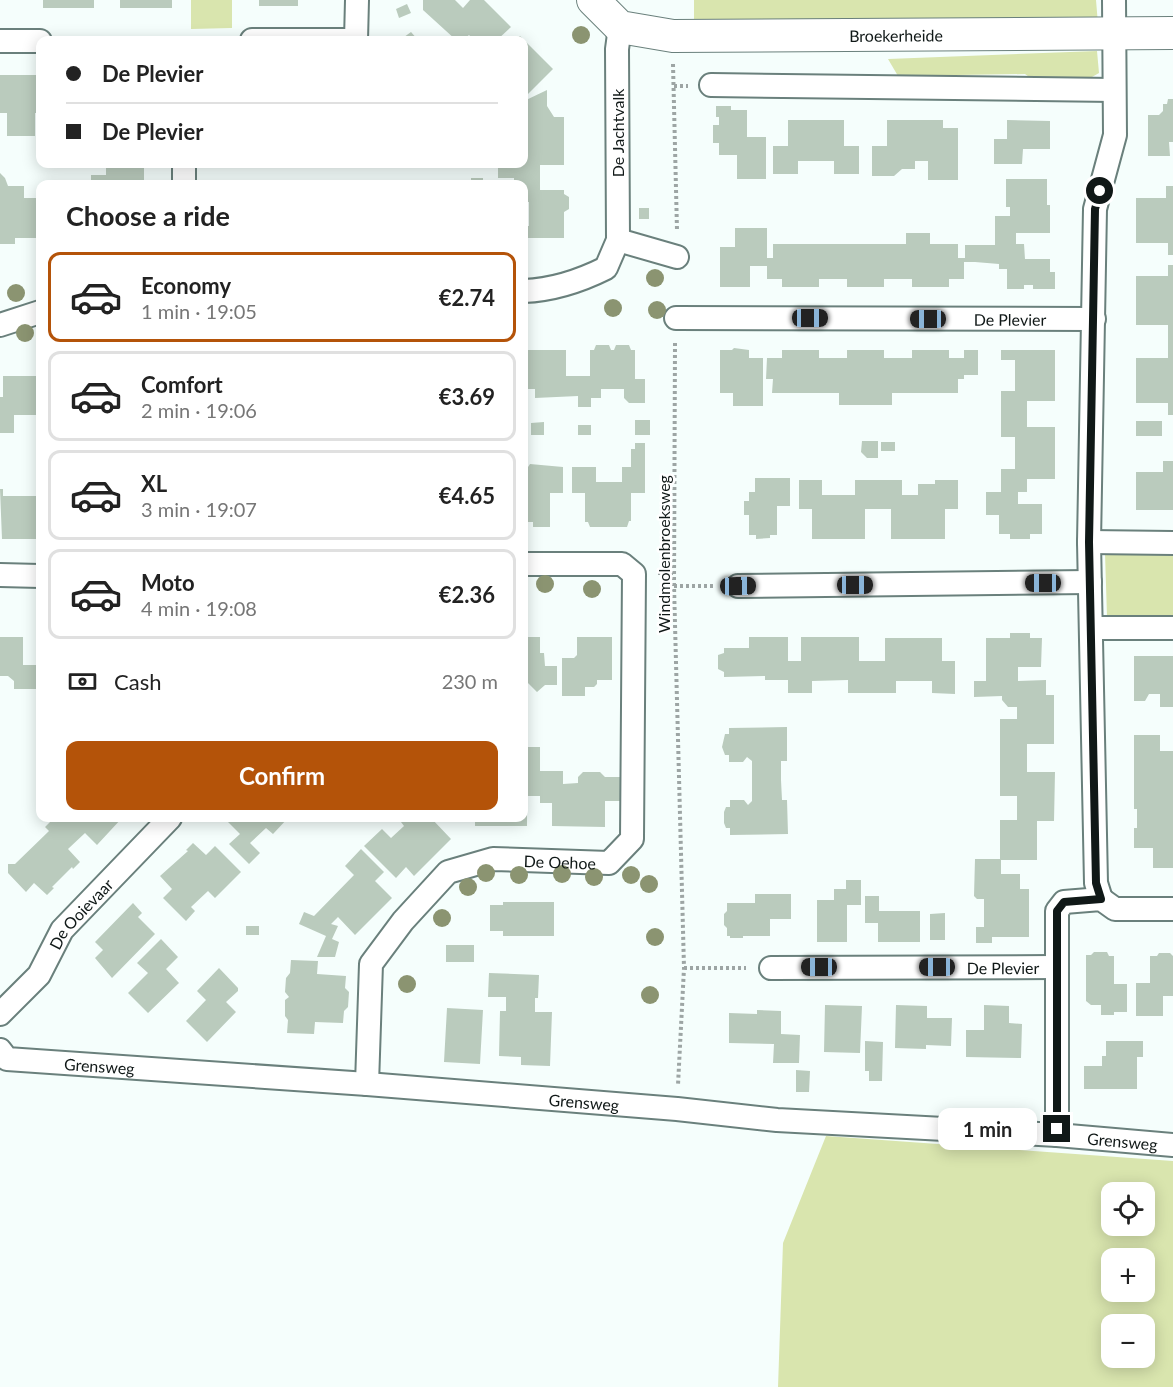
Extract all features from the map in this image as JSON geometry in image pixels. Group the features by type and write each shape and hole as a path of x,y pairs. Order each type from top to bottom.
{"street":[{"path":"357,0 357,36"},
{"path":"593,0 620,27"},
{"path":"1101,899 1096,883 1089,542 1095,209 1115,135 1114,0"},
{"name":"Broekerheide","path":"620,27 673,36 1173,33"},
{"name":"De Jachtvalk","path":"528,291 582,280 606,268 618,240 617,49 620,27"},
{"path":"0,40 36,41"},
{"path":"711,85 1114,90"},
{"path":"618,240 677,257"},
{"path":"0,325 36,313"},
{"name":"De Plevier","path":"676,318 1094,320"},
{"path":"1089,542 1173,543"},
{"name":"De Oehoe","path":"366,1084 372,964 403,921 448,872 493,859 609,863 632,839 634,574 622,564 528,564"},
{"path":"0,575 36,576"},
{"path":"738,586 1090,582"},
{"path":"1092,628 1173,628"},
{"name":"De Ooievaar","path":"0,1014 39,975 62,930 166,822"},
{"name":"De Plevier","path":"1057,1135 1057,911 1064,902 1101,899 1115,909 1173,909"},
{"name":"De Plevier","path":"771,968 1056,967"},
{"name":"Grensweg","path":"0,1050 7,1059 677,1108 777,1120 1057,1135 1173,1145"}],"path":[{"path":"673,36 677,257"},
{"name":"Windmolenbroeksweg","path":"676,318 674,586 684,969 677,1108"},
{"path":"674,586 738,586"},
{"path":"684,969 771,968"}],"green space":[{"path":"191,0 232,0 232,28 191,29"},
{"path":"694,0 1096,0 1098,24 694,23"},
{"path":"1097,51 1099,73 1085,81 1035,81 1025,74 898,76 888,59"},
{"path":"1105,553 1173,554 1173,615 1107,617"},
{"path":"826,1136 1173,1161 1173,1387 778,1387 783,1243"}],"building":[{"path":"43,0 94,0 94,8 43,8"},
{"path":"120,0 172,0 172,8 120,8"},
{"path":"259,0 298,0 298,6 259,6"},
{"path":"423,0 455,0 463,8 470,0 484,0 511,27 501,36 452,36 423,10"},
{"path":"407,4 411,13 399,18 396,9"},
{"path":"528,44 553,69 528,94"},
{"path":"0,75 36,75 35,136 7,136 7,113 0,113"},
{"path":"547,90 547,106 554,117 564,117 564,165 540,165 540,190 564,190 564,194 569,197 569,209 564,212 564,238 528,238 528,180 498,178 498,168 528,168 528,99"},
{"path":"1168,99 1173,99 1173,142 1169,142 1170,156 1148,156 1148,115 1159,115 1163,111 1163,104 1167,104"},
{"path":"716,106 731,106 731,110 747,110 747,137 766,137 766,179 737,179 737,155 719,155 719,143 713,143 713,125 719,125"},
{"path":"788,120 844,120 844,146 859,146 859,174 834,174 834,161 798,161 798,174 773,174 773,146 788,146"},
{"path":"887,120 943,120 943,128 958,128 958,180 928,180 928,161 915,161 915,169 902,169 894,176 872,176 872,146 887,146"},
{"path":"1007,120 1050,121 1050,149 1023,149 1022,164 994,164 994,139 1007,139"},
{"path":"106,168 144,168 144,180 91,180 91,175 106,175"},
{"path":"0,173 8,186 24,186 24,198 36,198 36,238 15,238 15,244 0,244"},
{"path":"471,178 483,178 483,180 471,180"},
{"path":"1006,179 1047,179 1050,233 1016,233 1016,244 1024,244 1025,259 1050,259 1050,272 1055,272 1055,289 1033,289 1033,285 1024,285 1024,289 1007,289 1007,269 999,269 999,264 975,262 964,262 964,279 949,279 949,287 912,287 912,279 884,279 884,287 847,287 847,279 819,279 819,287 782,287 782,279 767,279 767,266 750,266 750,287 720,287 720,247 735,247 735,228 767,228 767,258 773,258 773,244 906,244 906,233 930,233 930,244 958,244 958,258 965,258 965,245 995,245 995,216 1010,216 1010,207 1006,207"},
{"path":"1166,186 1173,186 1173,255 1168,255 1168,243 1136,243 1136,198 1166,198"},
{"path":"639,208 649,208 649,219 639,219"},
{"path":"1168,265 1173,265 1173,415 1168,415 1168,403 1136,403 1136,358 1168,358 1168,325 1136,325 1136,276 1168,276"},
{"path":"596,345 609,345 611,350 614,350 616,345 629,345 631,350 635,350 635,379 645,379 645,403 629,403 624,398 624,389 601,389 601,398 591,398 591,407 578,407 578,396 535,398 535,389 528,389 528,350 566,350 566,376 590,376 590,350 594,350"},
{"path":"734,348 749,350 749,358 763,358 763,406 733,406 733,393 720,393 720,350"},
{"path":"782,350 819,350 819,358 847,358 847,350 884,350 884,358 912,358 912,350 949,350 949,358 964,358 964,350 978,350 978,375 964,375 964,379 958,379 958,393 892,393 892,405 839,405 839,393 772,393 773,379 766,379 767,358 782,358"},
{"path":"1001,350 1055,350 1055,401 1027,401 1027,427 1055,427 1055,479 1027,479 1027,492 1018,492 1018,504 1042,504 1042,534 1030,534 1030,539 1010,539 1010,534 999,534 999,515 986,515 986,492 1001,492 1001,469 1015,469 1015,437 1001,437 1001,391 1015,391 1015,360 1001,360"},
{"path":"3,376 36,376 36,415 14,415 14,433 0,433 0,397 3,397"},
{"path":"635,420 650,420 650,435 635,435"},
{"path":"1136,421 1162,421 1162,436 1136,436"},
{"path":"544,422 544,435 531,435 531,423"},
{"path":"578,425 591,425 591,435 578,435"},
{"path":"862,441 878,441 878,458 867,458 861,452"},
{"path":"881,442 895,442 895,451 881,451"},
{"path":"635,443 645,443 645,493 631,493 631,521 627,527 590,527 588,522 585,522 585,493 572,493 572,467 596,467 596,482 622,482 622,467 631,467 631,449 635,449"},
{"path":"1163,461 1173,461 1173,510 1136,510 1136,472 1163,472"},
{"path":"530,464 563,467 563,493 550,493 550,527 533,527 533,522 528,522 528,467"},
{"path":"755,478 790,478 790,506 777,506 777,535 770,535 770,538 756,539 756,535 749,535 749,515 744,515 744,501 749,501 749,492 755,492"},
{"path":"799,480 822,480 822,495 855,495 855,480 902,480 902,495 918,495 918,484 935,484 935,480 958,480 958,509 945,509 945,539 891,539 891,509 865,509 865,539 812,539 812,509 799,509"},
{"path":"0,489 3,489 3,496 36,496 36,539 2,539"},
{"path":"1010,633 1030,633 1030,638 1042,638 1041,667 1018,667 1018,681 1046,680 1046,695 1054,695 1054,744 1027,744 1027,772 1055,772 1054,821 1037,821 1037,860 1001,860 1001,874 1020,874 1020,889 1029,889 1029,937 992,937 992,943 976,943 976,927 984,927 984,899 977,899 974,896 975,859 1000,859 1000,820 1017,820 1017,796 1000,796 1000,719 1017,719 1017,707 1008,707 1002,700 1002,696 974,697 974,681 986,681 986,638 1010,638"},
{"path":"0,637 23,637 23,665 36,665 36,689 14,689 14,681 8,676 0,676"},
{"path":"528,637 540,637 540,653 544,653 545,666 557,666 557,685 545,685 537,692 528,683"},
{"path":"577,637 612,637 612,680 597,680 594,687 585,687 585,696 562,696 562,658 574,658 577,655"},
{"path":"749,637 788,637 788,661 801,661 801,637 859,637 859,661 885,661 885,638 942,638 942,661 955,661 955,694 932,693 932,681 896,681 896,693 848,693 848,680 812,681 812,693 788,693 788,680 765,680 765,676 724,677 724,672 718,669 718,655 724,653 724,648 749,648"},
{"path":"1134,656 1173,656 1173,707 1160,707 1160,694 1149,694 1145,701 1134,701"},
{"path":"787,727 787,761 781,761 781,780 782,800 787,800 788,834 730,835 730,828 726,828 724,823 724,812 726,807 730,807 730,800 744,800 748,805 752,801 752,761 747,757 743,762 729,762 729,755 725,755 722,747 725,734 729,734 729,728"},
{"path":"1134,735 1160,735 1160,751 1173,751 1173,868 1153,868 1153,848 1134,848 1137,809 1134,809"},
{"path":"528,747 540,747 540,771 563,771 563,784 578,783 578,777 583,772 600,772 605,777 625,777 625,801 605,801 605,827 552,826 552,803 540,803 540,796 528,796"},
{"path":"50,822 118,822 97,845 85,833 68,849 80,862 52,887 54,888 47,895 34,883 26,892 8,873 8,864 15,864 49,831 45,827"},
{"path":"228,822 284,822 273,834 266,828 250,843 260,853 249,864 229,844 240,834"},
{"path":"401,822 435,822 451,839 414,876 406,867 396,878 364,846 382,829 391,838 404,826"},
{"path":"475,822 527,822 527,826 475,826"},
{"path":"193,843 206,855 215,846 241,872 215,898 208,891 191,907 195,911 186,921 163,898 172,889 160,876 188,851 186,850"},
{"path":"361,849 384,872 375,881 392,898 355,935 338,917 331,924 338,926 332,939 339,942 335,957 317,957 326,936 299,924 304,912 314,916 354,875 345,866"},
{"path":"846,880 861,880 861,905 847,905 847,942 817,942 817,900 834,900 834,889 846,889"},
{"path":"755,894 791,894 791,919 770,919 770,936 730,938 727,936 727,928 724,925 727,903 755,903"},
{"path":"865,896 879,896 879,911 920,911 920,942 878,942 878,923 865,923"},
{"path":"503,902 554,902 554,936 503,936 503,931 490,931 490,905 503,905"},
{"path":"133,903 142,913 138,917 155,934 112,978 95,958 103,950 95,942"},
{"path":"945,913 945,940 930,940 930,914"},
{"path":"246,926 259,926 259,935 246,935"},
{"path":"161,939 178,957 166,969 179,983 148,1013 128,993 148,973 137,963"},
{"path":"446,945 474,945 474,962 446,962"},
{"path":"1094,952 1107,952 1109,956 1114,956 1114,984 1127,984 1127,1012 1101,1015 1101,1005 1091,1005 1086,1001 1086,955"},
{"path":"1159,953 1170,953 1173,956 1173,996 1163,996 1163,1016 1136,1016 1136,983 1150,983 1150,956 1157,956"},
{"path":"291,960 318,961 317,974 346,976 345,988 349,992 348,1007 344,1011 343,1023 315,1022 314,1034 287,1033 285,1000 289,997 285,992"},
{"path":"219,968 238,988 238,991 226,1002 236,1012 207,1042 186,1021 206,1000 197,991"},
{"path":"489,973 539,975 535,1012 552,1012 550,1066 521,1065 521,1057 499,1056 500,1011 506,1011 506,997 488,997"},
{"path":"825,1005 862,1006 860,1053 824,1052"},
{"path":"896,1005 927,1006 927,1018 952,1018 951,1046 926,1045 926,1049 895,1048"},
{"path":"984,1005 1009,1006 1009,1023 1022,1024 1021,1058 966,1057 966,1030 984,1030"},
{"path":"447,1008 483,1010 480,1064 444,1062"},
{"path":"757,1010 781,1011 781,1034 800,1035 799,1063 773,1063 774,1044 729,1043 729,1013 757,1014"},
{"path":"865,1041 883,1042 882,1081 869,1081 869,1071 865,1071"},
{"path":"1106,1041 1143,1041 1143,1057 1137,1057 1137,1089 1084,1089 1084,1066 1102,1066 1102,1056 1106,1056"},
{"path":"796,1070 810,1071 809,1092 796,1092"}],"route":[{"path":"1057,1129 1057,911 1064,902 1101,899 1096,883 1089,542 1095,209 1100,191"}]}
